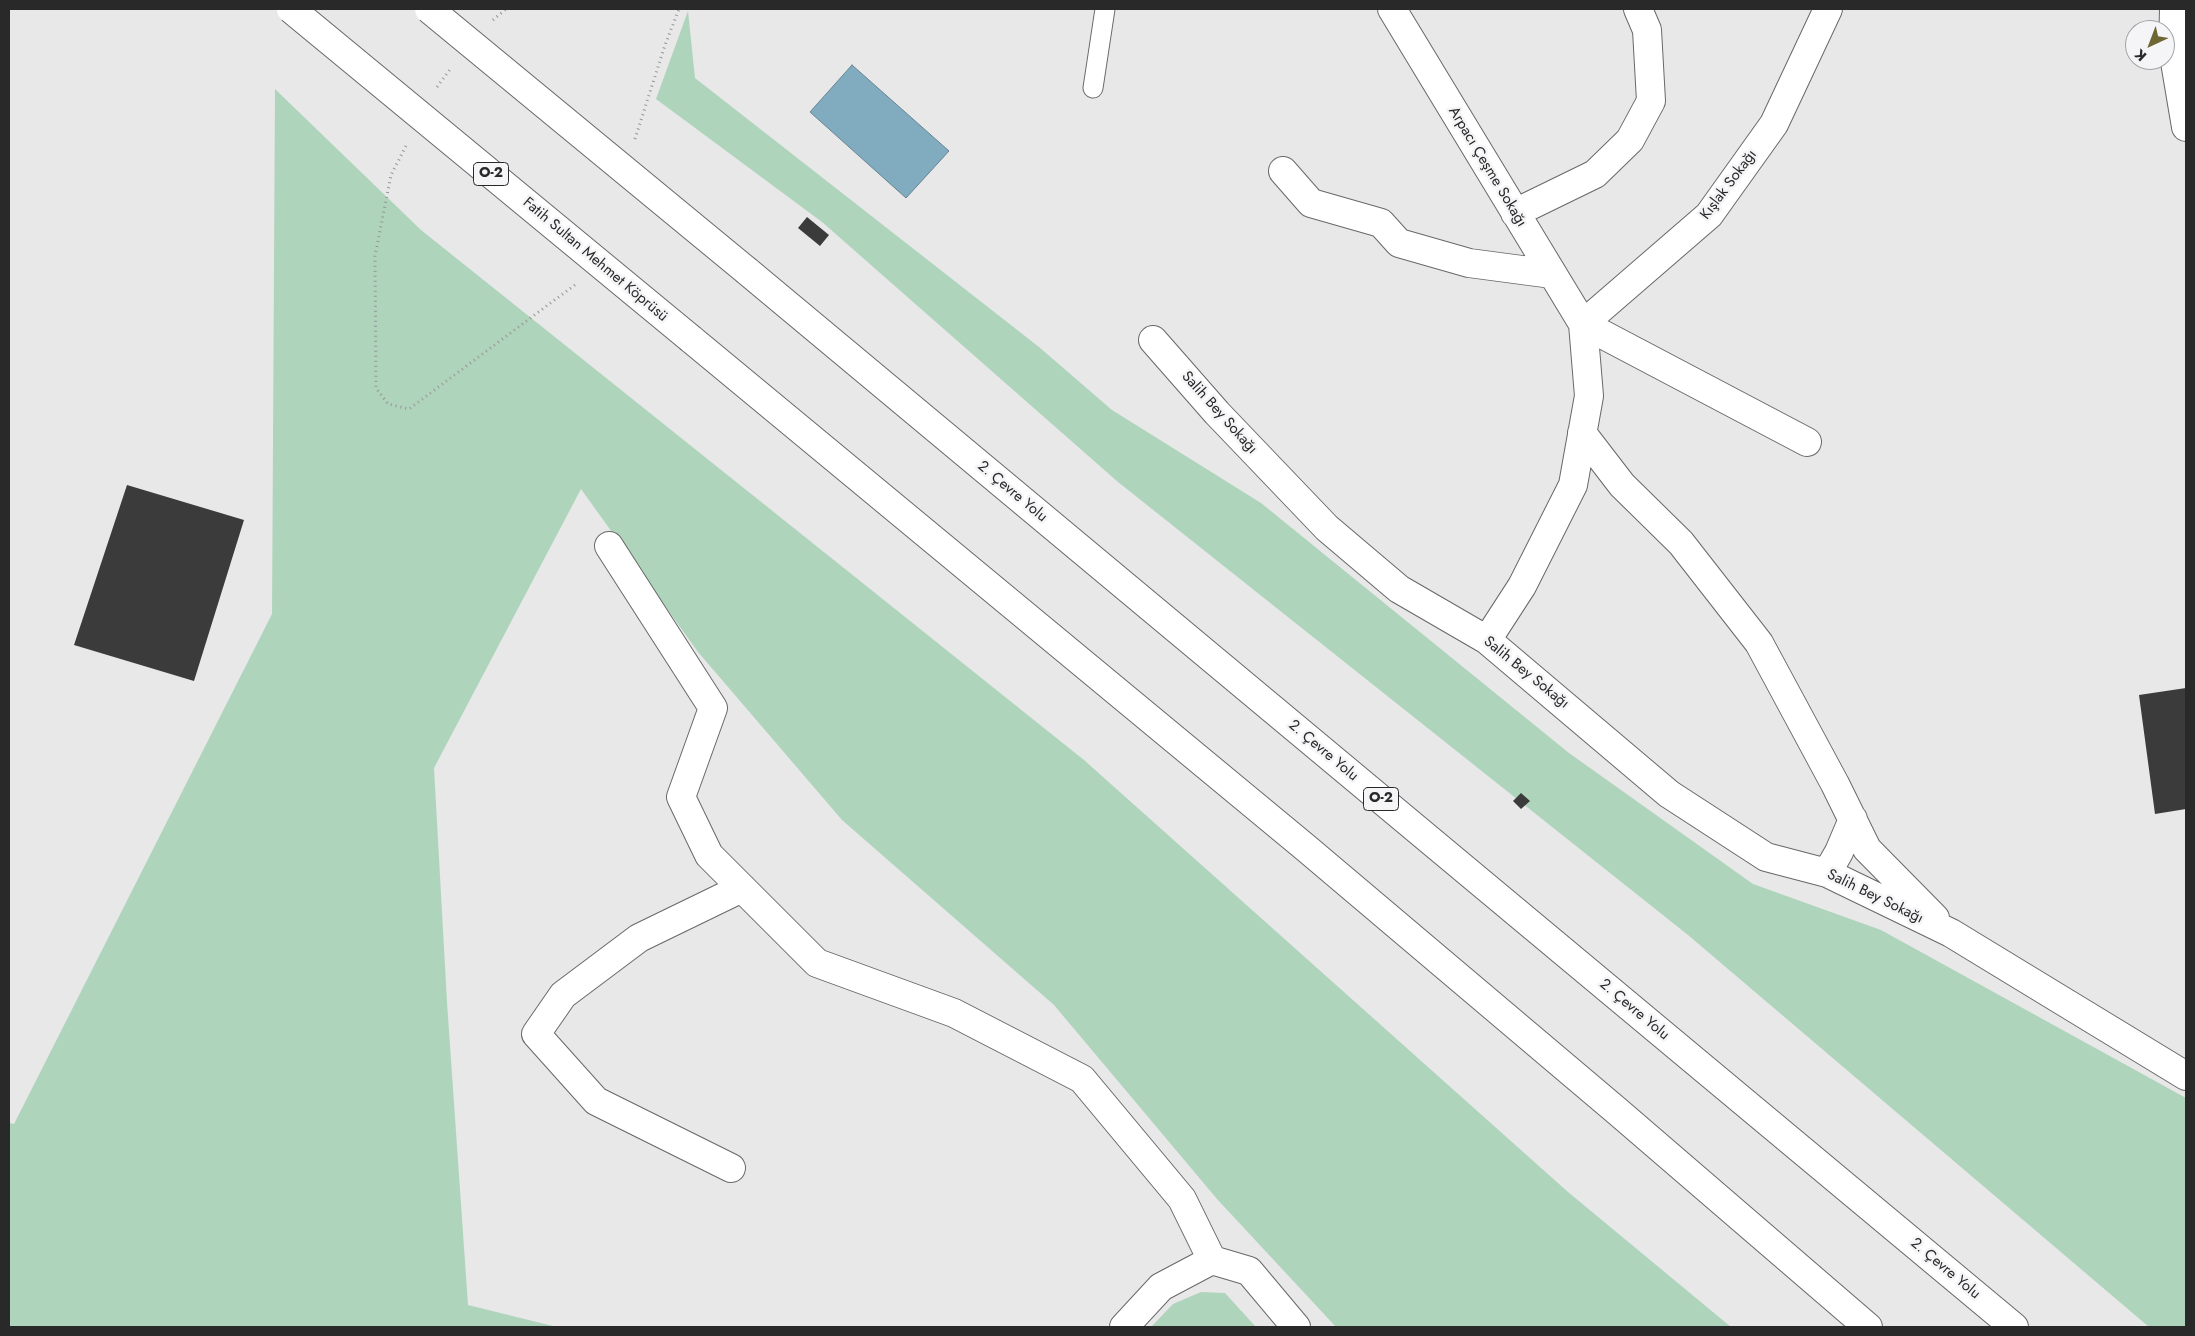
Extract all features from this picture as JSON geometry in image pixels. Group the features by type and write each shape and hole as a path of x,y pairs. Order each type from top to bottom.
{"main road":[{"name":"Fatih Sultan Mehmet Köprüsü","path":"291,9 1314,855 1617,1110 1868,1327"},
{"name":"O-2","path":"429,9 625,170"},
{"name":"Arpacı Çeşme Sokağı","path":"1392,9 1583,324"},
{"path":"1515,213 1595,174 1630,140 1652,101 1647,30 1638,9"},
{"name":"Kışlak Sokağı","path":"1583,324 1709,215 1774,124 1828,9"},
{"path":"2174,9 2173,50 2186,127"},
{"name":"2. Çevre Yolu","path":"625,170 2014,1327"},
{"path":"1283,171 1311,203 1381,223 1399,243 1469,263 1552,274"},
{"path":"1487,640 1522,586 1573,485 1589,396 1583,324"},
{"path":"1583,324 1807,442"},
{"name":"Salih Bey Sokağı","path":"1153,340 1217,413 1327,528 1399,589 1487,640 1669,794 1766,857 1826,872 1951,933 2186,1076"},
{"name":"Salih Bey Sokağı","path":"1582,433 1622,485 1681,543 1760,643 1868,849 1951,933"},
{"path":"609,546 713,708 681,797 709,855 817,963 954,1013 1082,1079 1182,1198 1212,1260"},
{"path":"1826,872 1839,852 1853,819"},
{"path":"731,1168 596,1100 536,1034 563,995 639,938 742,888"},
{"path":"1124,1327 1161,1287 1212,1260 1249,1271 1296,1327"}],"lane":[{"path":"1093,88 1105,9"}],"path":[{"path":"493,20 506,9"},
{"path":"625,170 665,45 679,9"},
{"path":"437,88 441,79 454,65"},
{"path":"409,140 391,175 375,256 376,388 388,404 409,410 601,265"}],"green space":[{"path":"688,11 695,78 1039,347 1112,410 1261,503 1569,753 1753,884 1881,930 2186,1098 2186,1327 2149,1327 1688,935 1118,482 822,222 656,99"},
{"path":"275,89 421,230 1084,760 1568,1192 1731,1327 1336,1327 1217,1199 1054,1005 842,820 698,652 581,489 434,768 447,1002 468,1305 557,1327 9,1327 9,1123 14,1124 272,614"},
{"path":"1201,1292 1225,1293 1256,1327 1151,1327 1173,1304"}],"water":[{"path":"852,65 949,151 906,198 810,112"}],"building":[{"path":"807,217 829,235 820,246 798,228"},
{"path":"127,485 244,520 194,681 74,645"},
{"path":"2186,688 2186,809 2155,814 2139,695"},
{"path":"1521,793 1530,801 1521,809 1513,801"}]}
